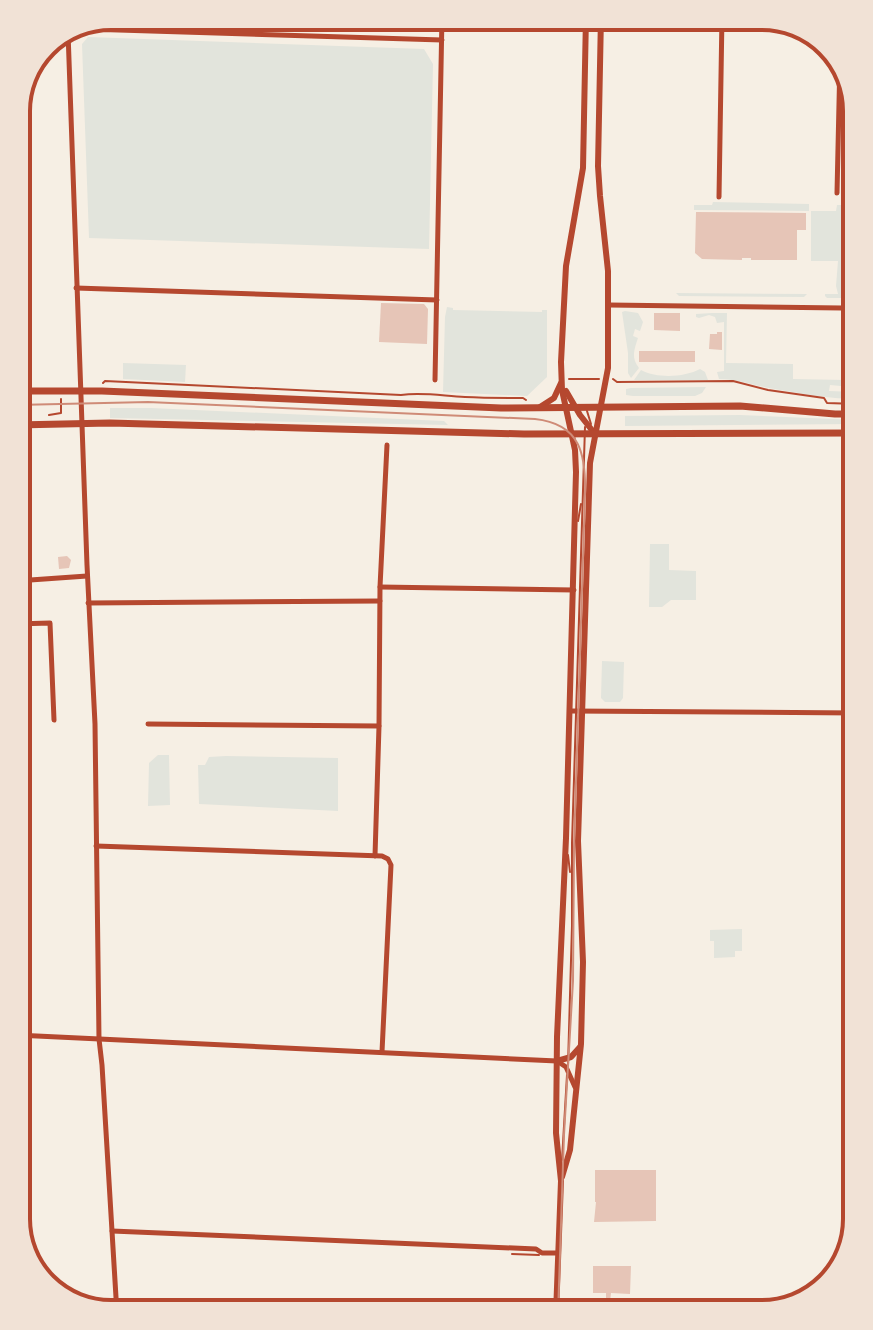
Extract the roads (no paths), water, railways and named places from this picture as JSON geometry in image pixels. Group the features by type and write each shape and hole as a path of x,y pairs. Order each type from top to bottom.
{"main road":[{"path":"30,391 80,390 501,408 740,406 843,414"},
{"path":"30,425 82,423 572,434 843,433"}],"street":[{"path":"118,30 442,40"},
{"path":"435,380 442,30"},
{"path":"540,407 557,393 561,380 564,288 583,168 586,30"},
{"path":"556,1300 561,1181 556,1133 557,1061 566,838 590,463 608,368 607,253 599,184 601,30"},
{"path":"719,197 722,30"},
{"path":"70,42 76,288 95,724 99,1039 116,1300"},
{"path":"837,193 839,88"},
{"path":"76,288 437,300"},
{"path":"609,305 843,308"},
{"path":"561,380 570,406 576,463 574,590 583,962 577,1092 570,1150 561,1181"},
{"path":"570,406 595,434"},
{"path":"375,856 380,587 387,445"},
{"path":"30,580 87,576"},
{"path":"380,587 574,590"},
{"path":"88,603 380,601"},
{"path":"30,624 50,623 54,720"},
{"path":"576,711 843,713"},
{"path":"148,724 379,726"},
{"path":"96,846 386,857 391,865 382,1052"},
{"path":"30,1036 557,1061 576,1053 581,1044"},
{"path":"557,1061 568,1069 577,1092"},
{"path":"112,1231 538,1249 542,1253 558,1253"}],"lane":[{"path":"561,1181 568,1069 586,406"},
{"path":"586,406 595,434"},
{"path":"575,536 583,499"},
{"path":"566,838 572,881"},
{"path":"512,1254 542,1253"}],"tram line":[{"path":"30,405 148,402 535,419 562,427 578,444 584,467 585,494 573,981 558,1300"}]}
